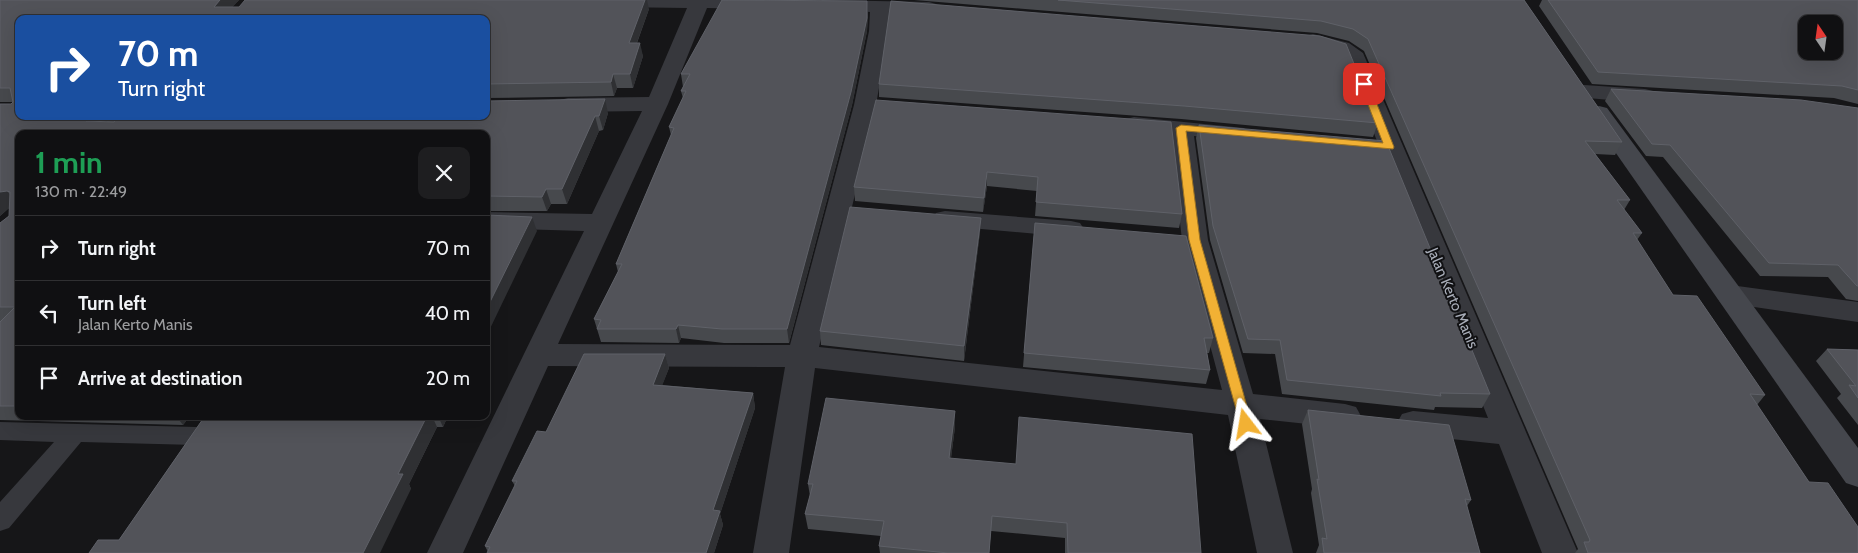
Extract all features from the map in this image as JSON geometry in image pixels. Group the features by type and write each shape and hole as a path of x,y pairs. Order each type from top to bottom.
{"main road":[{"path":"1569,69 1858,473"}],"street":[{"path":"538,0 699,1 775,4"},
{"path":"445,553 657,104 699,1"},
{"path":"813,4 880,2 946,10"},
{"path":"771,553 802,356 849,211 875,106 880,2"},
{"name":"Jalan Kerto Manis","path":"1297,39 1327,42 1352,53 1379,146 1510,433 1560,553"},
{"path":"1584,92 1667,98"},
{"path":"543,105 657,104"},
{"path":"1112,123 1260,135"},
{"path":"1181,128 1185,239 1241,405 1275,553"},
{"path":"918,216 1096,232"},
{"path":"490,220 601,223"},
{"path":"1730,295 1858,312"},
{"path":"537,355 802,356 1510,433"},
{"path":"173,467 203,426"}],"lane":[{"path":"0,431 75,433 203,426"},
{"path":"0,520 75,433"}],"building":[{"path":"0,0 220,0 214,7 239,7 245,0 645,0 629,43 640,43 630,74 613,74 611,82 490,84 490,15 15,15 15,120 114,122 116,120 490,120 490,101 605,99 599,116 595,116 562,189 546,189 542,197 490,196 490,130 15,130 15,307 0,307 0,223 9,216 10,192 0,192 0,104 11,104 13,102 10,88 0,88"},
{"path":"722,0 867,1 867,18 851,92 787,329 722,329 678,325 676,329 597,329 601,320 594,319 622,264 616,264 674,128 669,127 686,91 681,91 690,74 681,74"},
{"path":"1058,0 1524,0 1622,142 1585,141 1630,200 1617,200 1642,233 1633,233 1673,295 1697,296 1765,395 1750,394 1809,482 1828,483 1858,527 1858,553 1588,553 1584,542 1589,542 1590,540 1368,39 1353,29 1321,21"},
{"path":"1548,0 1858,0 1858,90 1842,86 1598,72"},
{"path":"891,1 1320,36 1346,44 1378,123 1184,106 879,84"},
{"path":"1611,89 1801,100 1858,108 1858,286 1838,265 1769,263 1670,145 1652,144"},
{"path":"876,100 1171,122 1182,214 1036,202 1038,177 987,172 984,198 854,187"},
{"path":"1199,125 1386,141 1490,394 1440,393 1441,396 1287,380 1280,340 1248,339 1213,226"},
{"path":"850,207 981,218 964,346 820,331"},
{"path":"490,215 532,217 490,302"},
{"path":"1035,223 1186,236 1213,338 1204,338 1210,370 1024,353"},
{"path":"15,307 15,406 0,406 0,322"},
{"path":"1827,349 1858,350 1858,398 1849,385 1856,386"},
{"path":"584,354 665,354 653,385 753,393 713,510 720,511 706,553 487,553 490,547 485,546 517,481 512,481 537,431 546,432"},
{"path":"826,398 955,411 949,458 1016,464 1019,417 1192,434 1201,553 1068,553 1067,523 992,516 989,553 948,553 879,546 884,521 805,514 813,484 808,484"},
{"path":"1308,410 1449,425 1471,500 1465,499 1480,553 1324,553 1322,538 1327,539"},
{"path":"202,420 425,420 398,474 403,474 363,553 89,553 98,540 119,540"}],"route":[{"path":"1246,424 1195,240 1181,128 1389,147 1364,84"}]}
